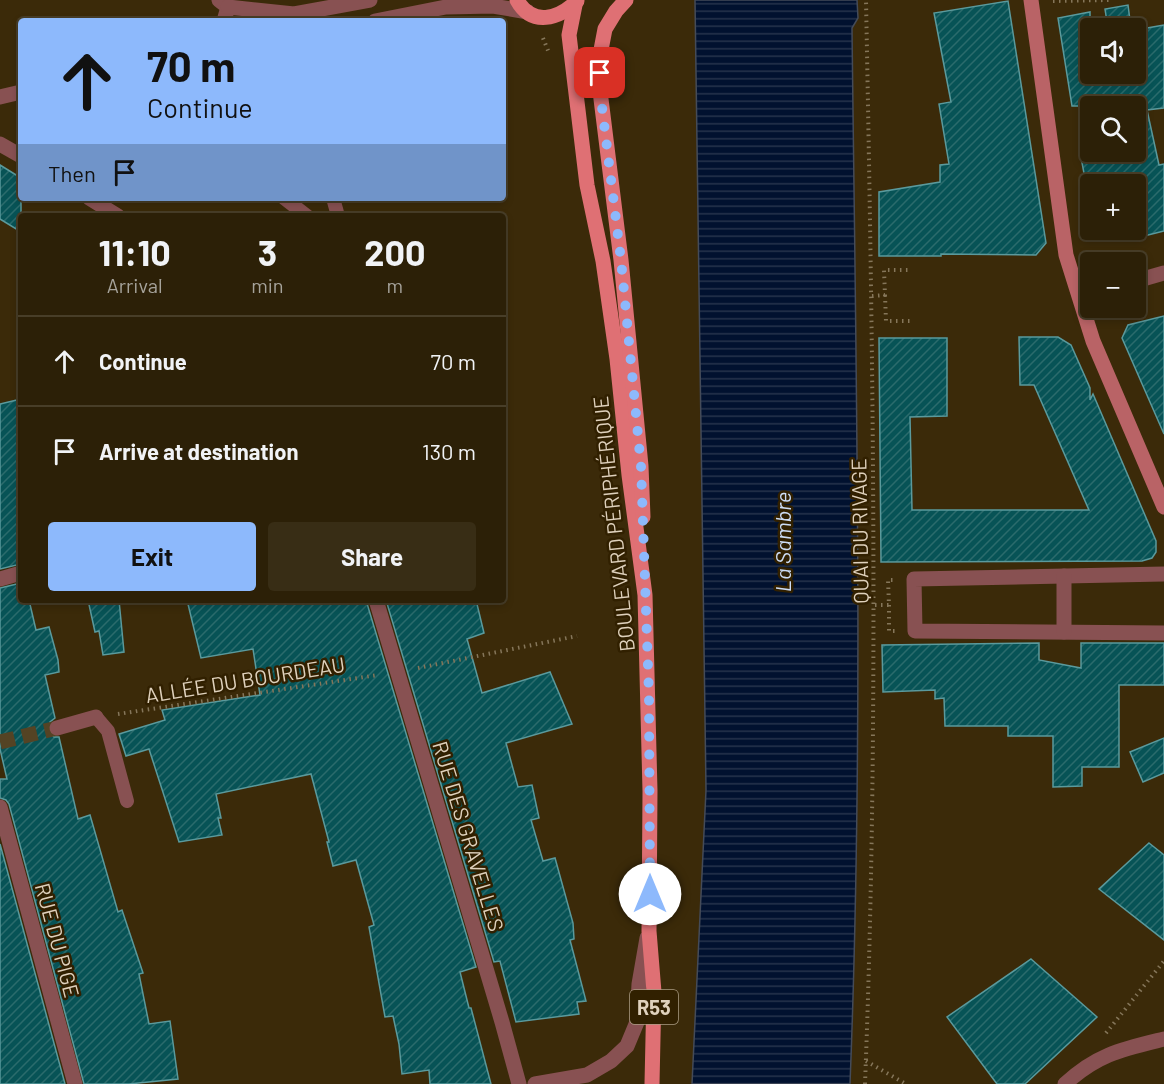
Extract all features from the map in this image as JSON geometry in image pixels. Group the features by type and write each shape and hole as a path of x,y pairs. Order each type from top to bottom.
{"main road":[{"path":"517,0 528,12"},
{"path":"626,0 606,28 600,55 600,91 621,260 641,466 645,595"},
{"name":"R53","path":"528,12 548,18 558,15 576,1"},
{"name":"BOULEVARD PÉRIPHÉRIQUE","path":"576,1 569,35 587,185 603,261 611,315 645,595 650,719 649,931 654,992 652,1084"}],"street":[{"path":"224,9 294,14 370,0"},
{"path":"1031,0 1066,255 1080,282"},
{"path":"390,18 446,7 493,6 528,12"},
{"path":"0,97 18,94"},
{"path":"0,144 18,154"},
{"path":"94,201 113,213"},
{"path":"1146,278 1164,273"},
{"path":"1088,318 1092,341 1164,507"},
{"path":"0,579 18,574"},
{"path":"1164,574 914,579 915,631 1164,633"},
{"path":"1064,576 1064,632"},
{"name":"RUE DES GRAVELLES","path":"377,603 519,1084"},
{"path":"57,728 96,717"},
{"name":"RUE DU PIGE","path":"0,807 75,1084"},
{"path":"535,1084 587,1075 611,1061 627,1046 637,1022 639,984 649,931"},
{"path":"1065,1084 1093,1061 1116,1051 1164,1039"}],"lane":[{"path":"288,201 303,213"},
{"path":"96,717 108,731 127,801"}],"path":[{"name":"QUAI DU RIVAGE","path":"865,1084 874,754 875,605 866,0"},
{"path":"1031,0 1109,0"},
{"path":"911,270 884,270 886,321 913,321"},
{"path":"872,296 885,295"},
{"path":"888,588 889,622"},
{"path":"875,605 889,605"},
{"name":"ALLÉE DU BOURDEAU","path":"96,717 398,672 577,636"},
{"path":"1105,1035 1164,962"},
{"path":"866,1061 906,1084"}],"water":[{"name":"La Sambre","path":"695,0 857,0 858,18 852,28 858,688 850,1084 692,1084 706,790"}],"building":[{"path":"1008,1 1046,243 1036,255 879,256 879,192 940,182 940,165 949,164 939,104 951,102 934,13"},
{"path":"1128,5 1130,18 1106,18 1105,9"},
{"path":"1090,12 1090,18 1080,18 1080,84 1146,84 1146,28 1164,25 1164,108 1147,110 1159,165 1164,164 1164,231 1146,236 1146,174 1084,174 1082,162 1146,162 1146,96 1080,96 1080,106 1072,106 1058,18"},
{"path":"0,165 18,176 18,201 21,201 21,213 18,213 18,230 0,219"},
{"path":"1164,316 1164,434 1122,338 1128,325"},
{"path":"1019,337 1058,337 1071,345 1090,388 1090,400 1093,394 1156,541 1156,552 1152,558 1142,561 881,562 879,338 947,338 947,416 910,417 912,510 1089,510 1034,385 1020,385"},
{"path":"18,400 18,565 0,569 0,404"},
{"path":"18,584 18,603 30,603 36,630 49,627 59,672 45,675 55,718 50,722 48,731 54,737 59,737 78,819 90,815 118,912 122,910 143,973 139,974 149,1024 170,1021 178,1079 129,1084 84,1084 9,804 0,798 0,779 7,779 0,749 0,588"},
{"path":"89,603 119,603 124,652 103,655 99,631 95,632"},
{"path":"188,603 367,603 476,967 460,972 491,1084 430,1084 429,1070 402,1074 393,1016 385,1017 369,927 374,925 356,860 333,866 311,774 216,794 222,835 179,842 149,749 126,756 119,734 165,720 162,710 260,695 253,649 201,658"},
{"path":"387,603 477,603 484,633 467,639 482,693 550,672 572,724 506,743 518,787 532,785 539,818 531,820 543,861 555,858 573,923 574,939 570,940 586,1001 577,1002 579,1014 516,1022 500,961 494,962"},
{"path":"1039,643 1039,660 1081,668 1081,643 1164,643 1164,685 1119,685 1119,767 1082,767 1082,786 1053,787 1053,736 1008,736 1008,726 945,726 944,698 935,699 935,690 883,692 882,645"},
{"path":"1164,738 1164,773 1143,782 1130,752"},
{"path":"1149,843 1164,855 1164,940 1099,889"},
{"path":"0,844 65,1084 0,1084"},
{"path":"1031,959 1097,1017 1025,1084 997,1084 947,1017"}],"tunnel":[{"path":"0,742 57,728"}],"route":[{"path":"600,73 600,91 621,260 641,466 649,696 650,894"}]}
